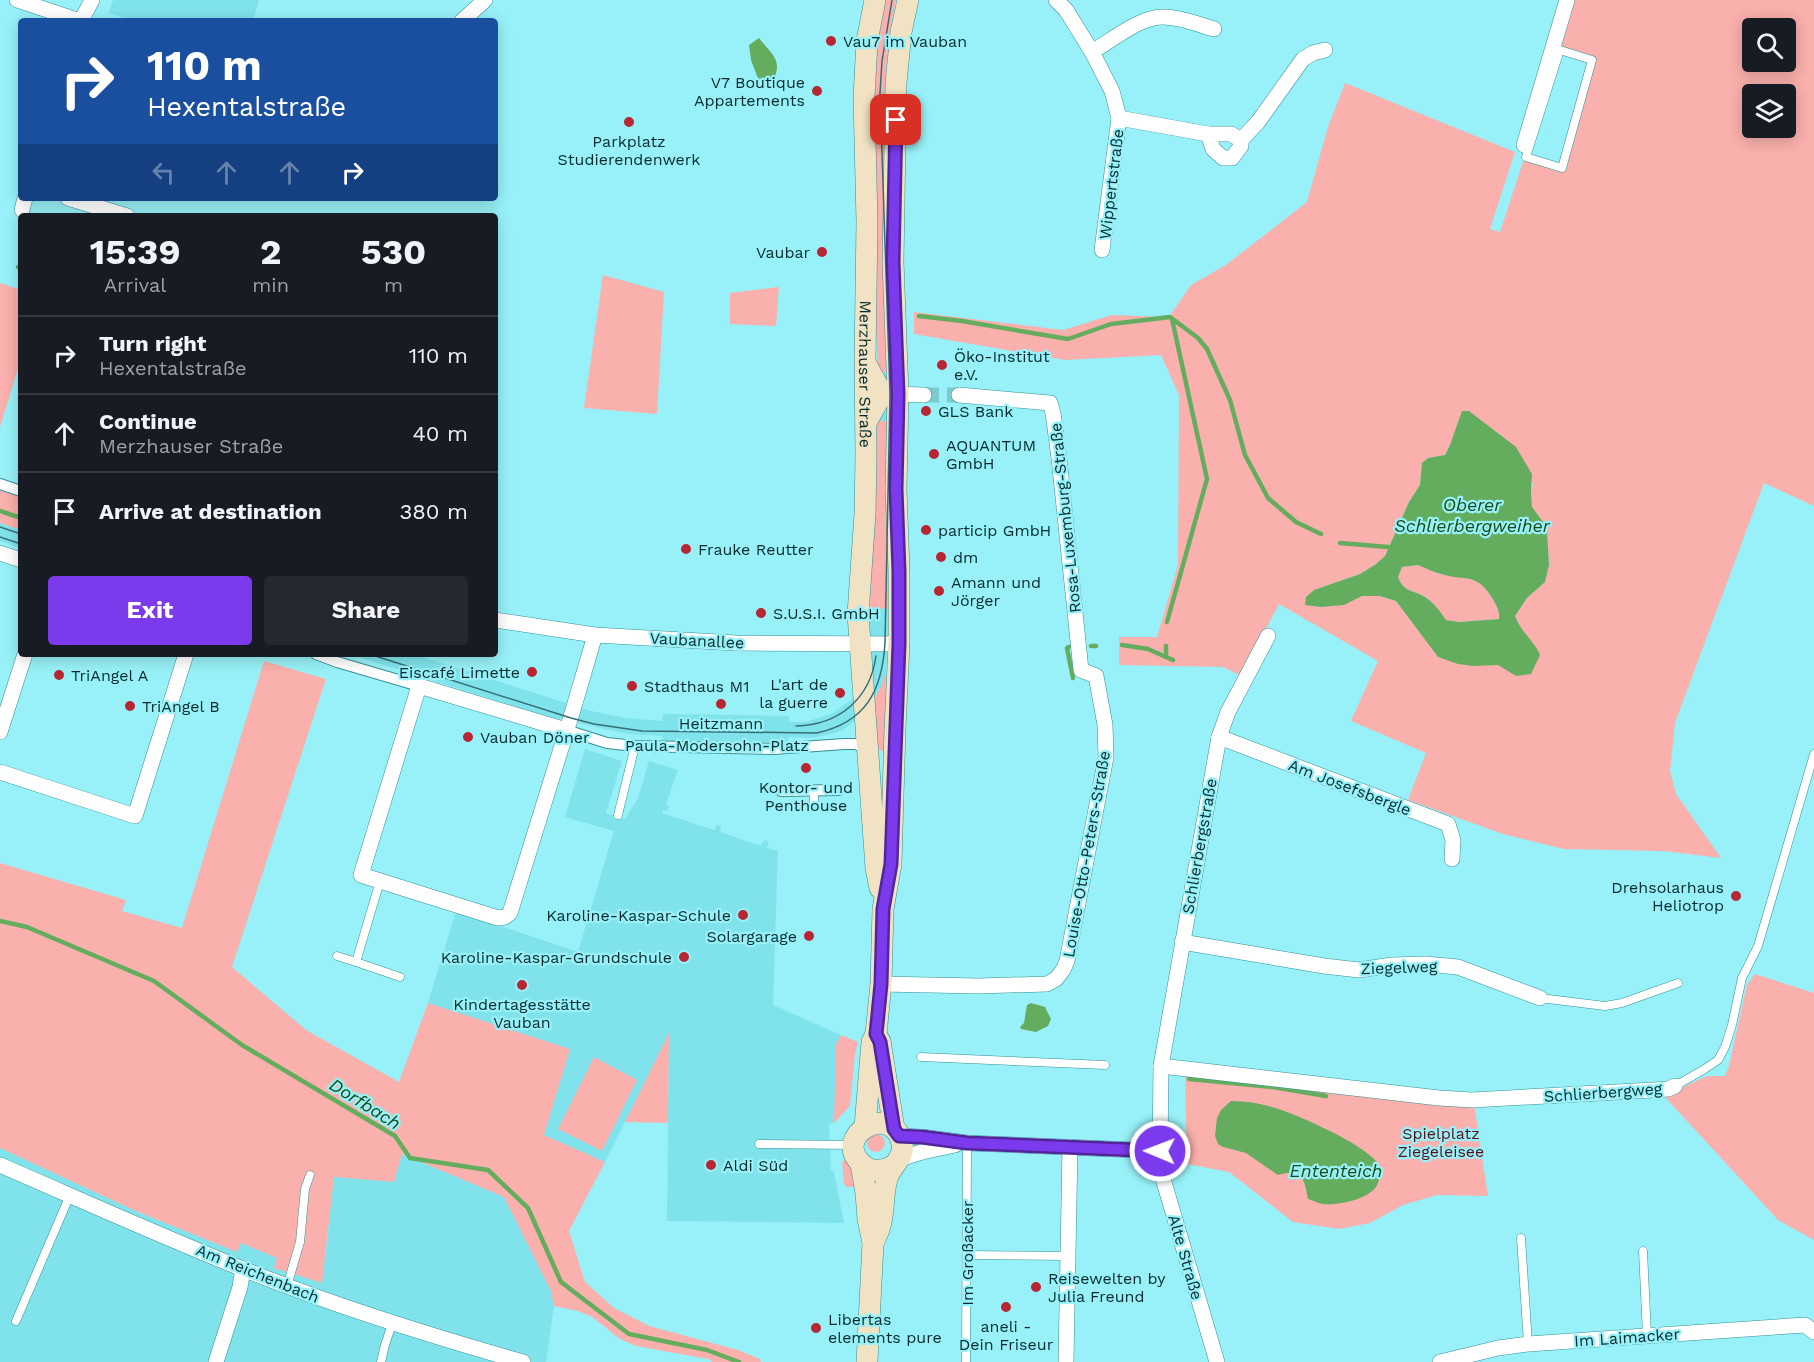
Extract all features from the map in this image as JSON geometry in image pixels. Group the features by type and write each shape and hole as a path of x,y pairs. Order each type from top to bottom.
{"main road":[{"name":"Merzhauser Straße","path":"874,0 867,41 864,96 867,222 865,514 858,614 876,868 883,909"},
{"name":"Merzhauser Straße","path":"876,1039 881,984 883,909 891,864 899,644 899,571 890,394 896,83 901,32 908,0"},
{"path":"865,361 890,394 865,425"},
{"path":"867,750 883,762 893,782"},
{"path":"866,1127 876,1039"},
{"path":"873,1243 880,1226 888,1177 902,1146 896,1133 876,1039"},
{"path":"867,1362 873,1243 866,1193 857,1154 856,1136 871,1124 883,1124 896,1133"},
{"path":"857,1154 865,1167 875,1170 885,1170 896,1163"}],"street":[{"path":"17,0 72,18"},
{"path":"83,18 92,0"},
{"path":"465,18 485,0"},
{"name":"Wippertstraße","path":"1056,0 1066,10 1092,52 1112,91 1119,118 1102,250"},
{"path":"1526,146 1567,0"},
{"path":"1092,52 1141,22 1156,17 1181,19 1214,29"},
{"path":"1208,134 1213,148 1222,158 1232,158 1241,146 1241,140 1258,122 1303,59 1325,50"},
{"name":"Wippertstraße","path":"1119,118 1208,134 1231,134 1241,140"},
{"path":"78,201 117,213"},
{"path":"890,394 924,395"},
{"name":"Rosa-Luxemburg-Straße","path":"959,395 1050,403 1060,461 1077,633"},
{"path":"0,484 18,490"},
{"path":"0,553 18,559"},
{"name":"Vaubanallee","path":"498,620 595,635 736,644 899,644"},
{"name":"Louise-Otto-Peters-Straße","path":"881,984 978,986 1047,984 1056,979 1063,970 1067,961 1106,757 1105,725 1096,676 1081,670 1077,633"},
{"path":"419,686 361,875 498,918 505,917 510,913 595,635"},
{"name":"Schlierbergstraße","path":"1161,1066 1219,736 1228,712 1268,636"},
{"path":"0,732 24,657"},
{"path":"0,772 135,816 185,657"},
{"path":"326,657 566,730"},
{"name":"Paula-Modersohn-Platz","path":"566,730 607,743 635,746 774,748 856,744 867,750"},
{"name":"Am Josefsbergle","path":"1219,736 1448,824 1453,840 1452,859"},
{"path":"781,791 838,790"},
{"name":"Ziegelweg","path":"1182,942 1359,970 1392,965 1425,964 1458,967 1540,998"},
{"name":"Schlierbergweg","path":"1161,1066 1472,1100 1668,1089 1675,1086"},
{"name":"Alte Straße","path":"1161,1066 1160,1151 1164,1182 1217,1362"},
{"path":"896,1133 967,1143 1160,1151"},
{"path":"896,1163 922,1152 967,1143"},
{"path":"1066,1362 1070,1147"},
{"name":"Am Reichenbach","path":"0,1165 287,1286 393,1324 523,1362"},
{"path":"216,1362 240,1287 243,1269"},
{"name":"Im Laimacker","path":"1440,1362 1498,1348 1528,1344 1805,1325 1814,1332"}],"lane":[{"path":"1560,50 1592,60 1562,168 1526,157 1526,146 1560,50"},
{"path":"618,814 635,746"},
{"name":"Schlierbergweg","path":"1675,1086 1718,1060 1725,1047 1742,978 1758,946 1814,754"},
{"path":"814,790 814,802"},
{"path":"356,962 380,881"},
{"path":"337,956 400,977"},
{"path":"1540,998 1605,1006 1622,1003 1678,983"},
{"path":"921,1057 1105,1065"},
{"name":"Im Großacker","path":"966,1362 967,1143"},
{"path":"759,1144 857,1154"},
{"path":"287,1286 300,1242 305,1190 310,1175"},
{"path":"16,1322 70,1195"},
{"path":"1521,1238 1528,1344"},
{"path":"1643,1251 1647,1335"},
{"path":"967,1255 1068,1256"},
{"path":"381,1362 384,1345 393,1324"}],"shaded area":[{"path":"113,0 259,0 254,18 123,18 109,13"},
{"path":"896,0 885,67 884,110 893,622 888,632 886,672 881,688 865,713 843,730 812,738 789,737 788,744 663,743 662,736 628,734 546,716 359,657 422,657 591,711 626,718 662,721 663,714 789,716 789,722 806,722 833,713 863,688 878,457 878,371 868,120"},
{"path":"0,523 18,529 18,547 0,541"},
{"path":"585,749 622,761 606,813 625,819 638,798 649,761 678,770 666,804 669,806 668,811 663,810 662,813 714,830 717,825 721,826 720,832 761,846 764,840 769,842 767,848 778,851 773,1005 841,1035 836,1044 834,1123 829,1124 831,1170 834,1172 844,1223 667,1221 669,1034 605,1162 544,1136 428,1003 456,911 578,952 614,831 565,817"},
{"path":"0,1148 138,1212 237,1252 241,1243 277,1258 274,1267 325,1260 334,1176 394,1182 402,1154 504,1197 551,1291 554,1306 546,1362 0,1362"}],"green space":[{"path":"879,0 896,0 887,55 884,110 891,373 878,371 868,120"},
{"path":"1574,0 1814,0 1814,506 1764,483 1675,723 1670,771 1676,794 1721,858 1663,851 1564,849 1503,834 1408,800 1426,753 1351,721 1378,661 1279,604 1241,676 1223,667 1119,665 1119,637 1157,637 1178,565 1179,395 1161,355 1065,360 914,334 914,312 1063,330 1112,315 1169,317 1191,285 1226,265 1307,202 1328,127 1345,83 1515,152 1490,229 1500,232 1525,156 1562,167 1593,57 1562,47 1562,39","holes":["1483,423 1501,435 1533,484 1532,507 1547,531 1549,565 1545,582 1527,598 1515,616 1523,632 1534,644 1498,665 1438,657 1396,601 1380,596 1362,596 1321,607 1305,604 1314,590 1360,574 1385,556 1409,502 1420,485 1422,463 1428,458 1445,455 1454,436"]},
{"path":"603,275 664,292 657,414 584,408"},
{"path":"0,283 18,289 18,369 0,427"},
{"path":"779,287 776,326 730,324 730,293"},
{"path":"893,421 894,609 869,608 876,501 877,422"},
{"path":"0,489 18,495 18,529 0,523"},
{"path":"1418,565 1441,574 1477,581 1494,601 1500,619 1459,622 1446,620 1437,607 1428,599 1406,589 1398,577 1402,567"},
{"path":"264,661 326,679 232,967 306,1030 399,1082 428,1003 570,1049 544,1135 605,1162 569,1231 585,1282 614,1308 649,1326 738,1350 760,1359 761,1362 713,1362 708,1359 636,1346 620,1339 592,1317 578,1311 554,1306 551,1291 504,1197 402,1154 394,1182 334,1177 322,1283 274,1268 277,1258 241,1243 237,1252 138,1212 0,1148 0,863 126,900 122,911 182,928"},
{"path":"886,672 885,753 875,746 872,702 881,687"},
{"path":"1755,974 1814,993 1814,1240 1778,1220 1664,1096 1707,1076 1725,1076 1747,985"},
{"path":"669,1033 668,1123 625,1122"},
{"path":"841,1035 858,1042 850,1106 834,1123 836,1044"},
{"path":"594,1057 637,1080 602,1151 558,1129"},
{"name":"Spielplatz Ziegeleisee","path":"1185,1073 1474,1104 1488,1196 1437,1195 1403,1205 1370,1223 1339,1229 1293,1222 1229,1172 1187,1164"},
{"path":"876,1134 882,1137 885,1143 882,1149 876,1152 870,1149 867,1143 870,1137"},
{"path":"844,1160 854,1168 860,1187 846,1187 842,1162"}],"water":[{"path":"759,38 776,60 777,71 771,87 759,81 751,60 749,45"},
{"name":"Oberer Schlierbergweiher","path":"1462,411 1469,411 1516,447 1532,474 1532,507 1547,531 1549,565 1545,582 1527,598 1515,616 1540,655 1531,674 1516,676 1498,665 1458,664 1438,657 1396,601 1380,596 1362,596 1344,605 1321,607 1305,605 1306,597 1314,590 1360,574 1385,556 1409,502 1420,485 1422,463 1428,458 1445,455","holes":["1418,565 1441,574 1476,581 1494,601 1499,611 1499,619 1459,622 1446,620 1431,602 1406,589 1398,577 1402,567"]},
{"path":"1031,1003 1045,1007 1051,1019 1048,1026 1036,1032 1020,1027 1024,1023 1027,1005"},
{"name":"Ententeich","path":"1231,1101 1283,1110 1320,1126 1356,1146 1378,1163 1379,1178 1375,1189 1354,1200 1322,1204 1308,1199 1303,1180 1297,1174 1278,1175 1246,1153 1218,1144 1215,1136 1217,1118 1221,1110"}],"waterway":[{"path":"919,316 1068,339 1111,324 1170,317 1198,338 1207,349 1230,400 1245,455 1268,498 1296,522 1321,534"},
{"path":"1167,622 1207,479 1172,319"},
{"path":"0,511 18,517"},
{"path":"1340,543 1388,547"},
{"path":"1122,645 1148,649 1173,660"},
{"path":"1091,646 1096,646"},
{"path":"1166,646 1166,657"},
{"path":"1069,647 1067,648 1073,678"},
{"name":"Dorfbach","path":"0,921 27,927 154,981 242,1045 395,1136 410,1158 488,1170 528,1208 561,1282 629,1334 707,1350 739,1362"},
{"path":"1189,1079 1273,1087 1326,1096"}],"tunnel":[{"path":"924,395 959,395"}],"tram line":[{"path":"378,657 571,718 642,731 817,733 848,721 868,702 880,676 885,643 890,394 880,93 882,61 892,0"},
{"path":"0,527 18,533"},
{"path":"0,537 18,543"},
{"path":"796,726 826,721 850,707 867,685 876,656"}],"place":[{"name":"Vau7 im Vauban","path":"831,41"},
{"name":"V7 Boutique Appartements","path":"817,91"},
{"name":"Parkplatz Studierendenwerk","path":"629,122"},
{"name":"Vaubar","path":"822,252"},
{"name":"Öko-Institut e.V.","path":"942,365"},
{"name":"GLS Bank","path":"926,411"},
{"name":"AQUANTUM GmbH","path":"934,454"},
{"name":"particip GmbH","path":"926,530"},
{"name":"Frauke Reutter","path":"686,549"},
{"name":"dm","path":"941,557"},
{"name":"Amann und Jörger","path":"939,591"},
{"name":"S.U.S.I. GmbH","path":"761,613"},
{"name":"Eiscafé Limette","path":"532,672"},
{"name":"TriAngel A","path":"59,675"},
{"name":"Stadthaus M1","path":"632,686"},
{"name":"L'art de la guerre","path":"840,693"},
{"name":"Heitzmann","path":"721,704"},
{"name":"TriAngel B","path":"130,706"},
{"name":"Vauban Döner","path":"468,737"},
{"name":"Kontor- und Penthouse","path":"806,768"},
{"name":"Drehsolarhaus Heliotrop","path":"1736,896"},
{"name":"Karoline-Kaspar-Schule","path":"743,915"},
{"name":"Solargarage","path":"809,936"},
{"name":"Karoline-Kaspar-Grundschule","path":"684,957"},
{"name":"Kindertagesstätte Vauban","path":"522,985"},
{"name":"Aldi Süd","path":"711,1165"},
{"name":"Reisewelten by Julia Freund","path":"1036,1287"},
{"name":"aneli - Dein Friseur","path":"1006,1307"},
{"name":"Libertas elements pure","path":"816,1328"}],"route":[{"path":"896,120 893,262 898,394 896,489 899,644 891,864 883,909 881,984 876,1034 880,1042 894,1129 899,1136 967,1143 1160,1151"}]}
